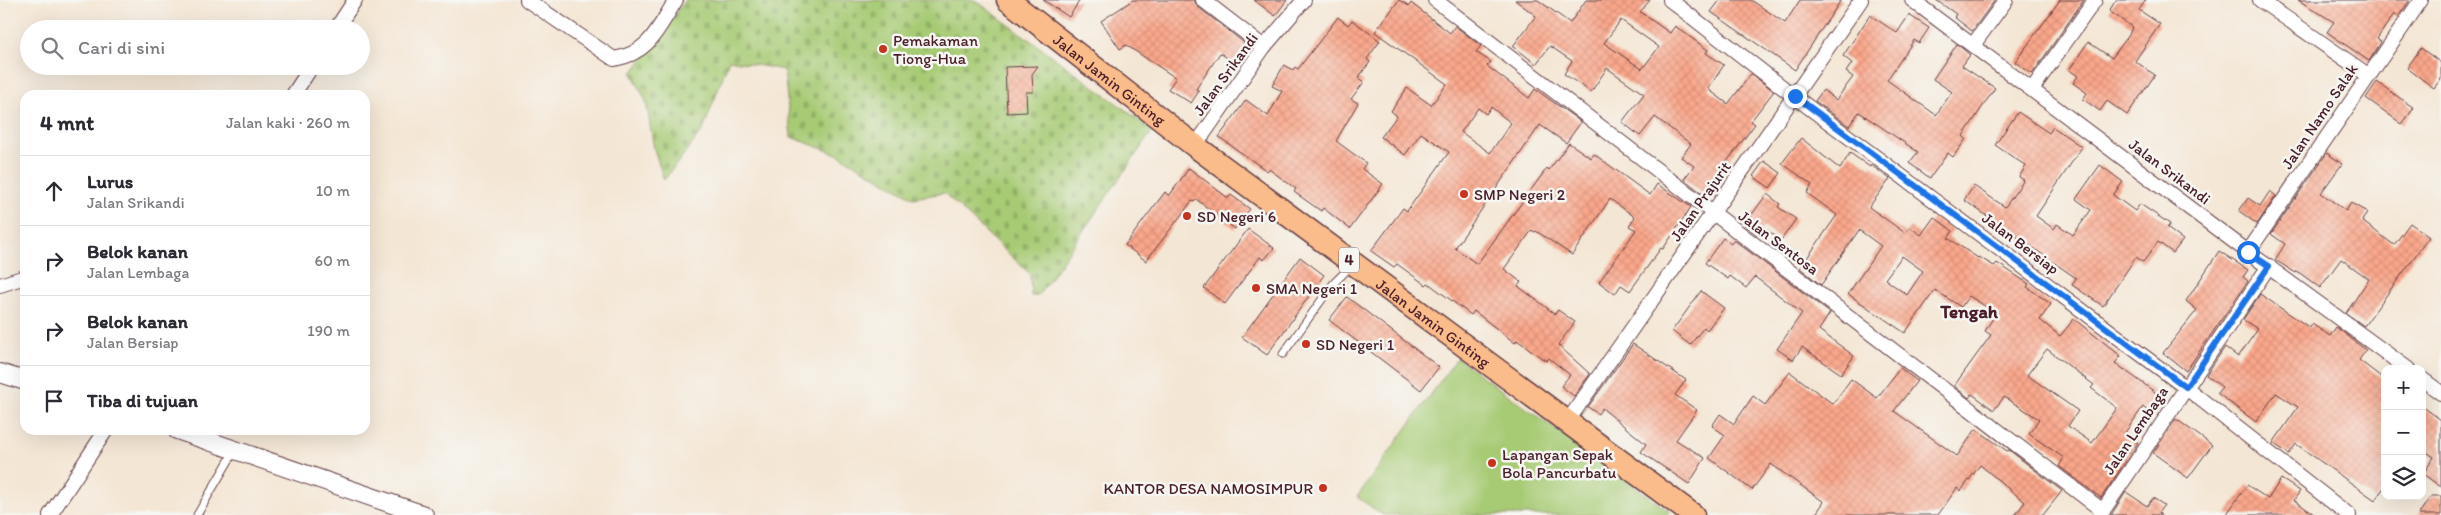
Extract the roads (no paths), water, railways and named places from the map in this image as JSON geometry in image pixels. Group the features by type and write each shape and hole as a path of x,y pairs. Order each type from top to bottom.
{"highway":[{"name":"Jalan Jamin Ginting","path":"1008,0 1195,146 1693,515"}],"street":[{"path":"342,20 355,0"},
{"path":"527,0 614,59 632,56 648,43 676,0"},
{"path":"1203,0 1264,47"},
{"name":"Jalan Srikandi","path":"1195,146 1264,47 1304,0"},
{"name":"Jalan Sentosa","path":"1436,0 2101,513"},
{"name":"Jalan Bersiap","path":"1670,0 1795,96 2186,387 2349,515"},
{"name":"Jalan Prajurit","path":"1567,422 1861,0"},
{"name":"Jalan Srikandi","path":"1912,0 2033,88 2248,252 2403,365"},
{"path":"1973,45 2006,0"},
{"path":"2033,88 2096,0"},
{"path":"2260,0 2368,75"},
{"name":"Jalan Namo Salak","path":"2248,252 2421,0"},
{"path":"296,90 306,75"},
{"name":"Jalan Lembaga","path":"2101,513 2269,266"},
{"path":"0,285 20,279"},
{"path":"0,373 20,379"},
{"path":"2426,382 2441,393"},
{"path":"50,515 103,435"},
{"path":"192,435 424,515"}],"lane":[{"path":"1283,354 1333,284 1354,263"},
{"path":"197,515 235,450"}],"place":[{"name":"Pemakaman Tiong-Hua","path":"883,49"},
{"name":"SMP Negeri 2","path":"1464,194"},
{"name":"SD Negeri 6","path":"1187,216"},
{"name":"SMA Negeri 1","path":"1256,288"},
{"name":"SD Negeri 1","path":"1306,344"},
{"name":"Lapangan Sepak Bola Pancurbatu","path":"1492,463"},
{"name":"KANTOR DESA NAMOSIMPUR","path":"1323,488"}],"district":[{"name":"Tengah","path":"1969,311"}]}
